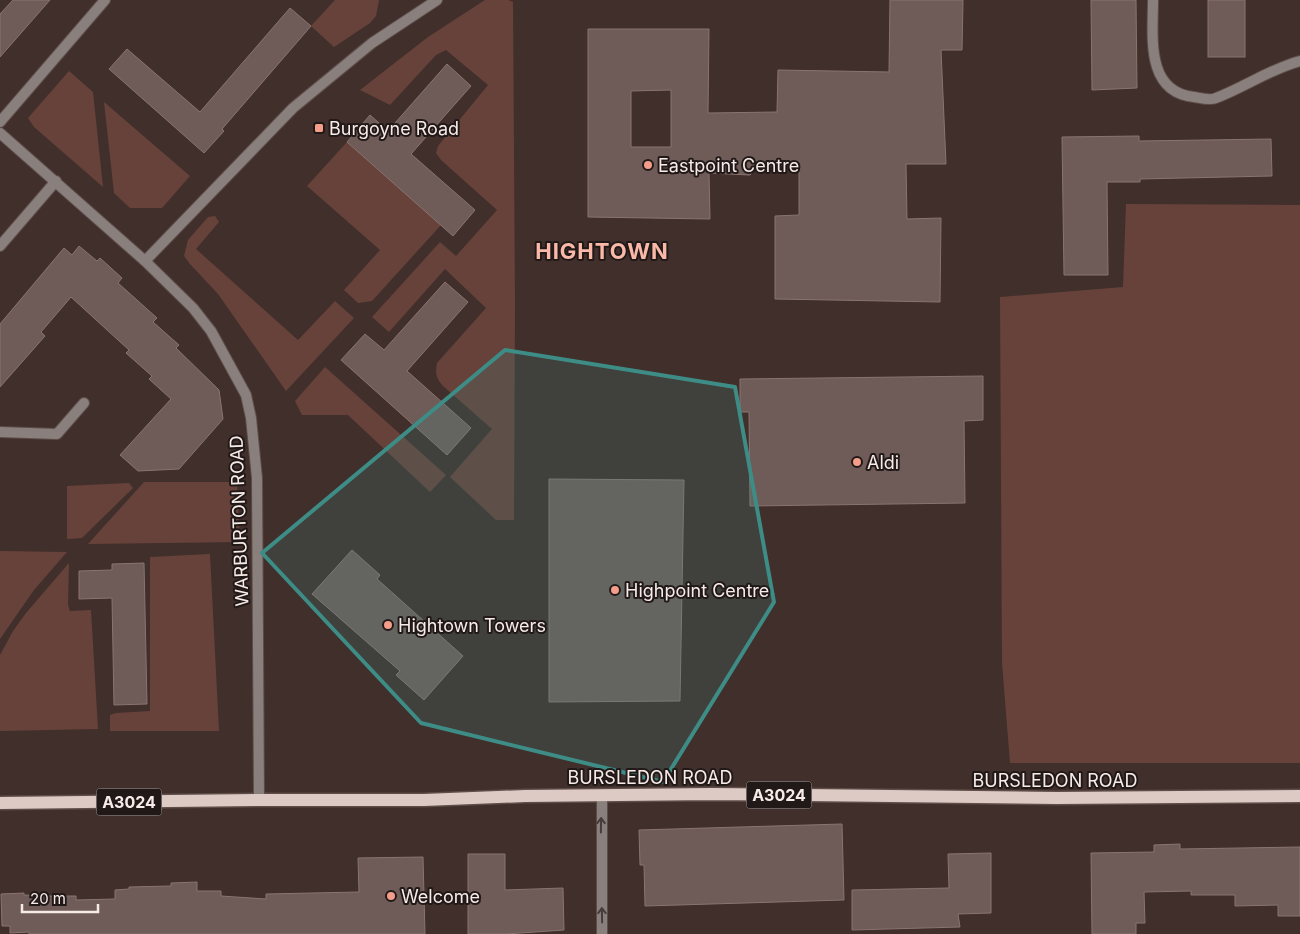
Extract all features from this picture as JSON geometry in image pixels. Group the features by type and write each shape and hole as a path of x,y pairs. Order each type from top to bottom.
{"main road":[{"name":"BURSLEDON ROAD","path":"0,803 424,800 525,796 710,794 1067,798 1300,796"}],"street":[{"path":"0,122 105,0"},
{"path":"145,261 293,108 372,43 426,3 437,0"},
{"path":"1153,0 1153,56 1165,84 1184,96 1214,99 1285,65 1300,61"},
{"name":"WARBURTON ROAD","path":"0,132 145,261 192,308 212,331 246,395 251,418 257,478 259,800"},
{"path":"0,246 56,181"},
{"path":"0,432 57,434 84,403"},
{"path":"602,796 602,934"}],"highlighted area":[{"path":"505,350 735,387 774,602 663,782 421,723 262,553"}],"shaded area":[{"path":"335,0 379,0 376,16 370,23 334,47 311,26"},
{"path":"485,0 508,0 513,2 514,520 496,520 450,477 492,429 443,386 436,373 437,363 486,308 445,269 389,332 372,317 440,242 456,256 497,210 441,160 436,153 438,146 488,85 446,50 436,55 390,105 360,90 428,37"},
{"path":"69,71 93,92 103,187 34,127 28,118"},
{"path":"104,102 190,176 162,208 130,208 114,193"},
{"path":"347,142 441,225 372,301 358,303 344,290 380,250 307,186"},
{"path":"1126,204 1300,205 1300,763 1010,763 1002,663 1000,297 1123,287"},
{"path":"215,216 219,222 196,249 298,340 335,301 354,318 286,391 218,294 184,256 188,240 208,217"},
{"path":"325,367 446,475 430,492 348,415 302,415 295,401"},
{"path":"144,482 237,482 240,542 88,544"},
{"path":"129,483 133,488 82,538 67,539 67,486"},
{"path":"0,551 67,552 34,590 0,639"},
{"path":"210,554 219,731 110,731 110,715 150,711 150,557"},
{"path":"69,563 68,605 70,611 91,610 98,729 0,731 0,655 13,631 26,613"}],"building":[{"path":"13,0 50,0 0,57 0,14"},
{"name":"Eastpoint Centre","path":"890,0 963,0 962,50 941,50 946,164 906,164 907,219 941,218 940,302 775,299 775,216 799,215 799,164 758,167 750,175 709,173 710,219 588,217 588,29 709,29 708,113 777,112 778,70 889,72","holes":["671,90 671,147 631,147 631,91"]},
{"path":"1091,0 1136,0 1137,88 1092,90"},
{"path":"1208,0 1245,0 1245,57 1208,57"},
{"path":"290,8 311,26 222,129 224,131 204,153 109,69 127,49 200,112"},
{"path":"447,64 471,86 411,154 475,210 453,236 347,142 370,115 388,131"},
{"path":"1139,136 1139,141 1271,139 1272,176 1140,179 1140,182 1107,182 1108,275 1064,275 1062,137"},
{"path":"79,246 97,261 100,258 122,278 118,283 157,318 153,322 179,345 176,348 219,390 223,419 179,469 138,471 120,455 171,399 149,379 152,376 126,353 129,350 71,297 41,332 45,336 0,387 0,324 64,248 72,255"},
{"path":"445,282 468,302 407,371 471,428 447,455 341,360 365,334 384,350"},
{"name":"Aldi","path":"983,376 983,420 964,421 965,503 750,506 749,412 740,412 740,379"},
{"name":"Highpoint Centre","path":"549,479 684,480 680,701 549,702"},
{"name":"Hightown Towers","path":"352,550 380,575 377,579 463,656 424,700 396,675 400,671 312,594"},
{"path":"144,563 147,704 114,705 112,598 79,599 79,571 112,570 112,564"},
{"path":"842,824 844,900 645,906 644,865 640,865 639,830"},
{"path":"1180,844 1180,849 1300,847 1300,916 1278,916 1278,905 1235,906 1235,895 1191,895 1191,891 1144,892 1145,923 1136,923 1136,934 1092,934 1091,853 1154,852 1154,845"},
{"path":"991,853 991,913 958,914 960,927 852,930 852,890 949,888 948,854"},
{"path":"468,854 505,854 505,890 563,888 564,930 506,934 468,934"},
{"path":"423,857 425,934 29,934 29,932 10,933 10,926 2,926 1,894 24,893 24,895 76,896 76,900 115,899 115,890 129,889 129,887 171,886 171,883 197,882 197,891 221,891 221,896 266,899 266,894 359,892 358,858"}],"place":[{"name":"Burgoyne Road","path":"319,128"},
{"name":"Eastpoint Centre","path":"648,165"},
{"name":"Aldi","path":"857,462"},
{"name":"Highpoint Centre","path":"615,590"},
{"name":"Hightown Towers","path":"388,625"},
{"name":"Welcome","path":"391,896"}],"district":[{"name":"HIGHTOWN","path":"602,251"}]}
